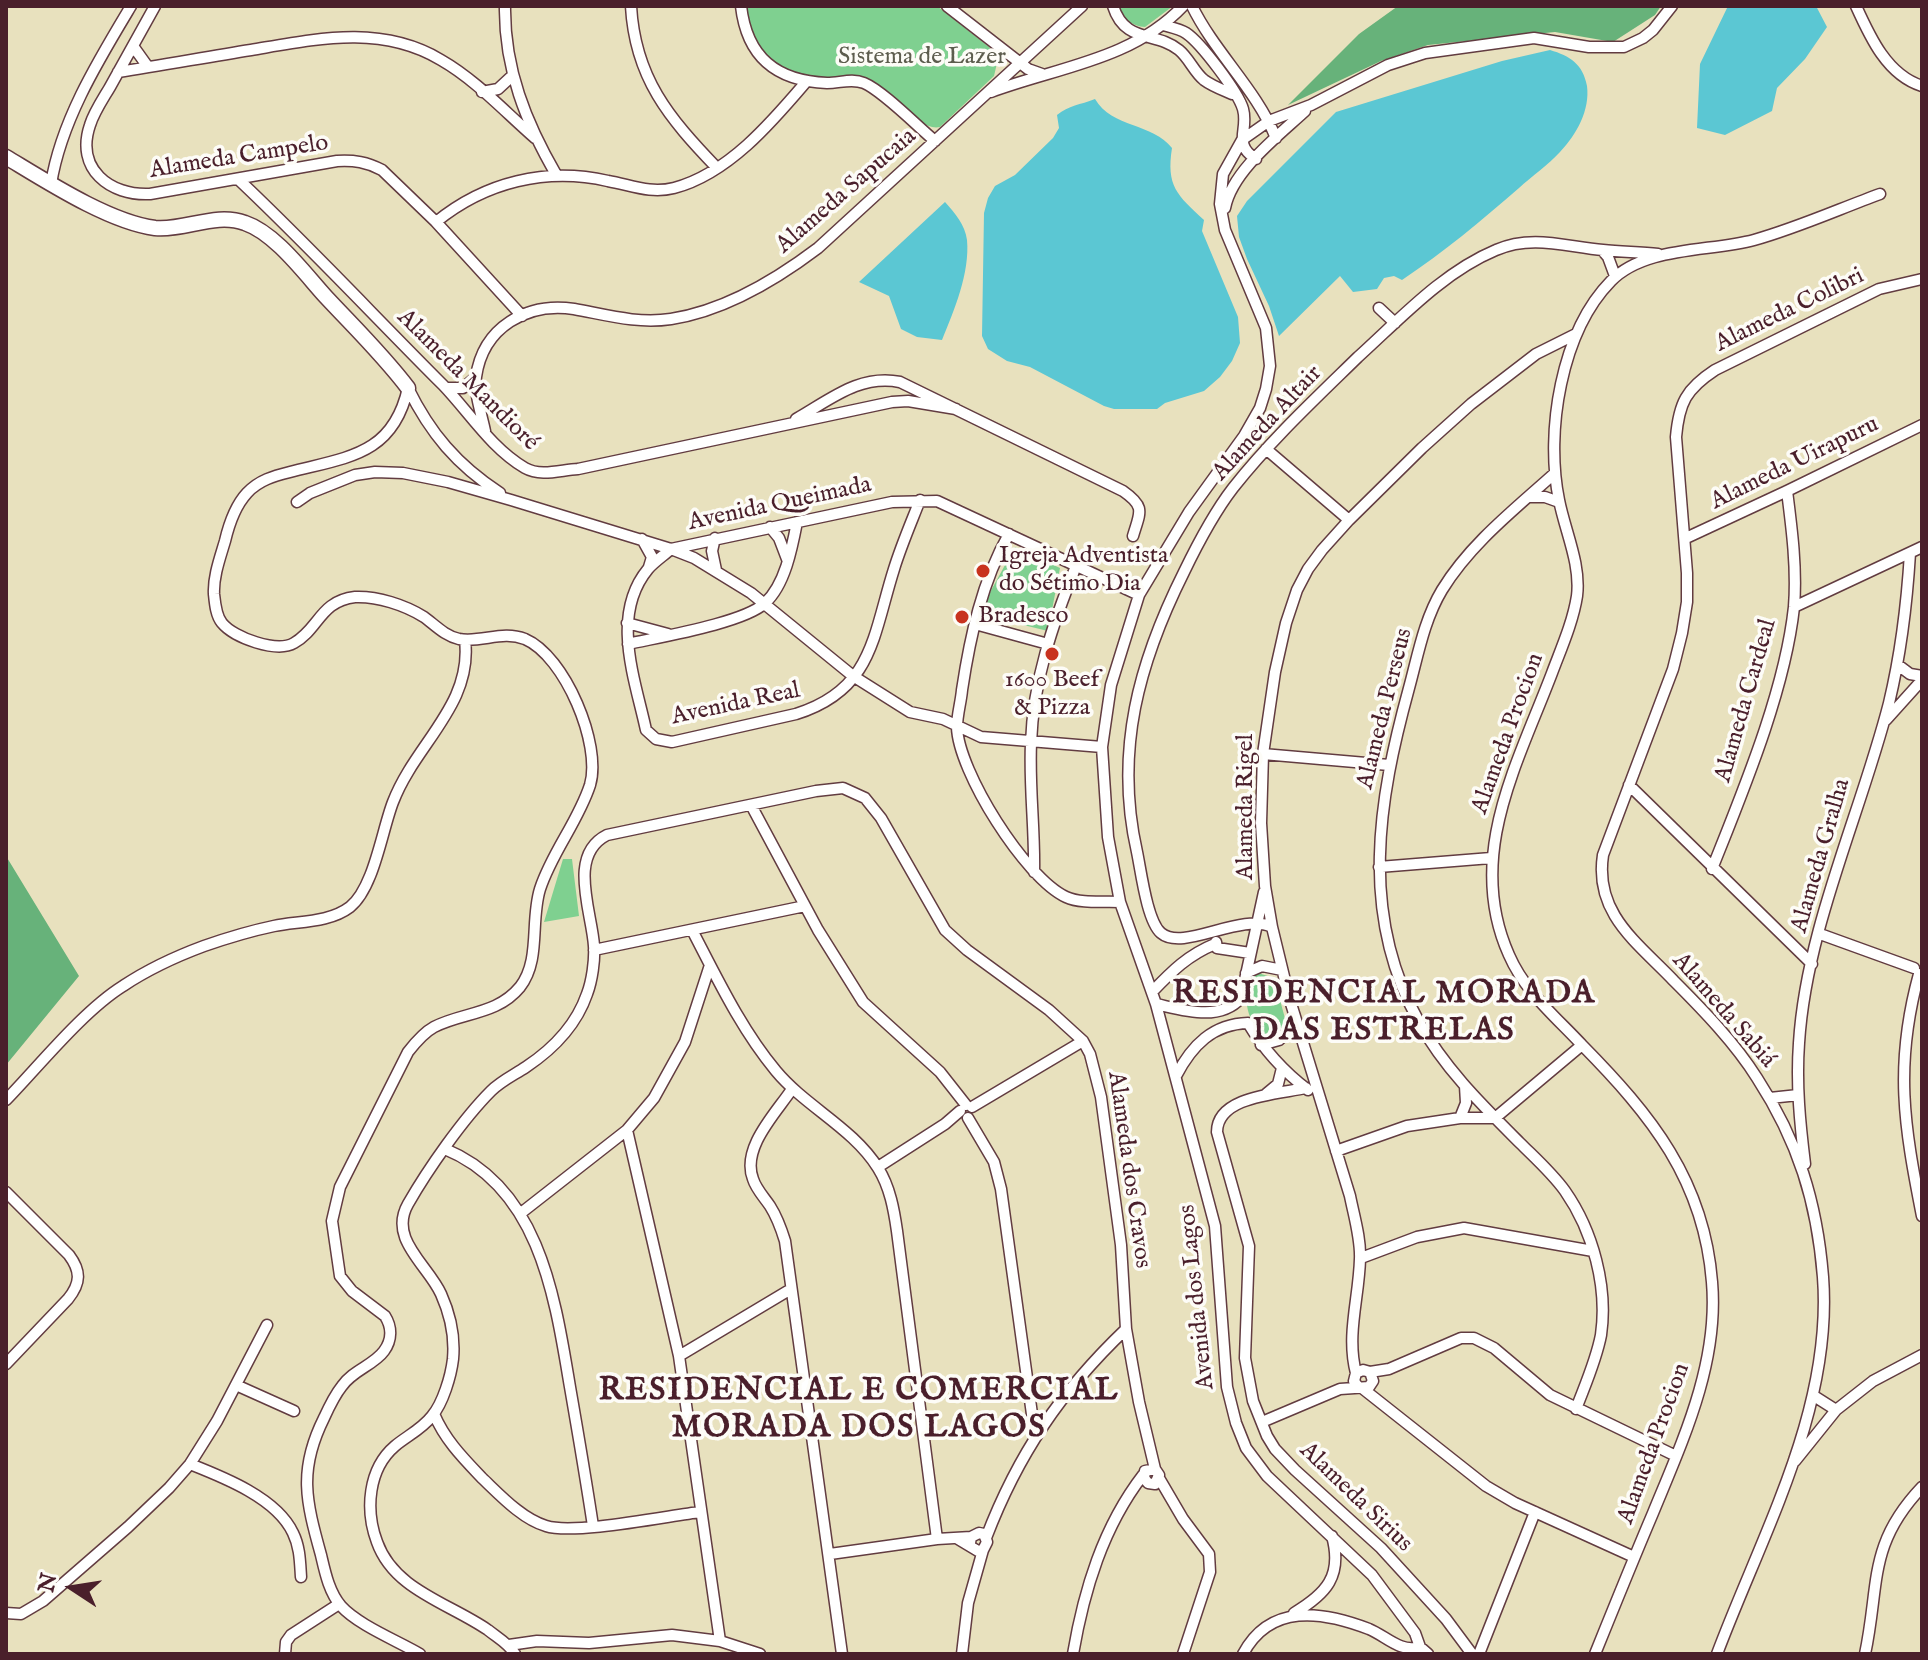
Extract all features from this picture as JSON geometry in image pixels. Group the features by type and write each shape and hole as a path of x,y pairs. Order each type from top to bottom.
{"street":[{"path":"51,184 59,147 72,114 131,6"},
{"path":"118,72 155,6"},
{"path":"505,6 512,76 535,138 557,176"},
{"path":"631,6 637,48 658,100 717,168"},
{"path":"741,6 743,23 761,56 785,76 806,82 857,81 870,86 935,141"},
{"path":"947,6 1020,62 1042,75"},
{"name":"Alameda Sapucaia","path":"475,378 486,348 511,318 538,309 572,309 643,321 670,319 691,315 788,271 818,248 1082,6"},
{"path":"1113,6 1123,24 1145,38 1174,47 1202,78 1233,92"},
{"path":"986,94 1096,60 1145,38 1183,6"},
{"path":"1192,6 1207,34 1269,121 1276,138"},
{"name":"Avenida dos Lagos","path":"1424,1651 1389,1597 1356,1558 1267,1476 1246,1448 1236,1423 1227,1387 1215,1226 1156,1004 1120,902 1108,837 1102,747 1111,685 1139,595 1189,512 1244,436 1260,408 1266,389 1270,366 1266,328 1234,254 1223,218 1220,190 1223,174 1242,140 1269,121 1311,105 1388,65 1425,53 1534,38 1589,47 1624,47 1653,30 1672,6"},
{"path":"1856,6 1887,62 1911,82 1922,86"},
{"path":"1163,25 1186,33 1196,42 1233,92 1243,111 1244,150 1256,159"},
{"path":"1196,42 1205,39 1207,34"},
{"path":"118,72 351,35 393,41 441,60 535,138"},
{"path":"133,46 148,67"},
{"name":"Alameda Campelo","path":"118,72 87,135 87,147 96,174 106,184 120,192 136,195 348,160 372,164 436,222 522,316"},
{"path":"482,92 498,89 512,76"},
{"path":"1233,92 1241,79"},
{"path":"436,222 456,205 498,186 524,179 587,177 637,189 663,190 692,181 717,168 782,110 806,82"},
{"name":"Avenida dos Lagos","path":"1223,218 1227,194 1232,185 1311,105"},
{"path":"6,157 51,184 127,221 171,228 224,219 257,228 283,250 391,365 408,388 395,424 375,444 324,465 266,479 248,492 238,505 228,527 214,590 217,615 229,629 258,642 285,646 299,640 330,605 364,597 412,610 450,636 465,640 509,635 528,641 546,652 565,677 580,712 589,749 591,779 540,890 533,924 533,955 525,979 518,990 499,1006 444,1023 418,1039 408,1052 336,1198 332,1233 340,1276 352,1291 385,1316 391,1329 386,1350 355,1372 335,1396 311,1445 305,1492 326,1576 339,1604 357,1618 420,1654"},
{"path":"260,200 267,174"},
{"name":"Alameda Mandioré","path":"239,180 446,388 485,433 512,459 526,469 541,474 908,401 956,409"},
{"name":"Alameda Procion","path":"1595,1654 1676,1456 1701,1386 1710,1342 1712,1284 1707,1245 1689,1186 1672,1153 1655,1127 1582,1045 1546,1011 1522,979 1508,954 1496,915 1491,858 1497,821 1576,601 1576,571 1555,473 1558,410 1576,334 1590,304 1615,276 1651,259 1757,239 1880,194"},
{"name":"Alameda Altair","path":"1222,929 1171,938 1157,929 1132,829 1128,790 1129,752 1137,698 1158,626 1202,537 1231,490 1266,449 1395,323 1461,269 1496,250 1534,241 1672,255"},
{"path":"1602,250 1615,276"},
{"name":"Alameda Colibri","path":"1685,397 1696,383 1715,370 1879,289 1922,279"},
{"path":"1379,308 1395,323"},
{"name":"Alameda Rigel","path":"1576,334 1536,354 1471,404 1422,448 1322,550 1297,590 1275,672 1263,754 1261,823 1265,886 1282,970 1350,1196 1361,1258 1352,1323 1354,1348 1364,1379 1385,1405 1468,1475 1535,1512 1634,1557"},
{"path":"446,388 463,388 475,378 485,433"},
{"name":"Alameda Mandioré","path":"787,424 861,382 886,379 911,386 1138,501 1140,510 1133,536"},
{"path":"908,401 911,386"},
{"name":"Avenida Queimada","path":"408,388 435,435 459,462 511,500"},
{"name":"Alameda Sabiá","path":"1685,397 1678,415 1676,437 1686,538 1687,602 1682,633 1673,669 1603,855 1601,871 1607,901 1635,943 1724,1035 1770,1098 1806,1174 1823,1280 1820,1350 1814,1396 1791,1466 1717,1654"},
{"path":"831,400 837,414"},
{"name":"Alameda Uirapuru","path":"1686,538 1922,425"},
{"path":"1266,449 1349,520"},
{"path":"448,482 459,462"},
{"name":"Avenida Queimada","path":"297,502 334,482 375,472 403,473 448,482 671,549 892,502 920,500 951,506 1139,595"},
{"name":"Alameda Perseus","path":"1555,473 1482,541 1458,568 1434,606 1389,765 1382,807 1379,867 1386,932 1394,966 1419,1023 1465,1086 1565,1191 1593,1251 1603,1302 1602,1320 1595,1359 1576,1409"},
{"name":"Alameda Cardeal","path":"1712,869 1737,808 1786,655 1794,607 1794,551 1787,491"},
{"path":"1528,497 1545,497 1559,502"},
{"name":"Avenida Real","path":"671,549 649,567 632,597 627,623 628,644 646,730 662,741 672,742 816,708 832,697 867,659 894,568 920,500"},
{"path":"628,644 739,617 764,604 777,587 797,522"},
{"path":"770,527 779,538 787,559"},
{"path":"1009,534 975,624 957,726 966,762 1007,838 1034,872 1068,898 1120,902"},
{"path":"715,538 712,551 716,570"},
{"path":"642,539 652,557 649,567"},
{"path":"1794,607 1922,547"},
{"path":"671,549 716,570 751,593 853,676 910,712 943,719 981,737 1102,747"},
{"name":"Alameda Gralha","path":"1806,1174 1798,1095 1799,1041 1812,964 1898,665 1907,604 1910,553"},
{"path":"1034,872 1030,792 1036,695 1048,644 1076,566"},
{"path":"751,593 777,587"},
{"path":"739,617 751,593"},
{"path":"627,623 670,635"},
{"path":"975,624 1048,644"},
{"path":"6,1100 88,1015 122,986 202,947 244,933 336,915 355,902 375,859 400,787 420,751 455,702 467,659 465,640"},
{"path":"1883,723 1922,678 1898,665"},
{"path":"1263,754 1389,765"},
{"path":"1629,785 1812,964"},
{"name":"Alameda dos Cravos","path":"594,950 585,881 586,857 596,840 607,835 843,788 865,798 881,818 953,939 1049,1010 1083,1041 1096,1070 1121,1245 1126,1329 1151,1453 1151,1477"},
{"path":"751,805 844,976 863,1002 940,1072 967,1112 994,1162 1001,1189 1035,1436"},
{"path":"1379,867 1491,858"},
{"path":"1265,886 1241,998 1248,1023 1261,1045 1282,1068 1319,1098"},
{"path":"760,1654 720,1641 672,1635 589,1643 537,1641 512,1650 474,1621 408,1584 395,1573 377,1542 371,1490 382,1460 434,1414 453,1360 453,1338 441,1294 409,1248 402,1219 406,1207 445,1149 492,1089 554,1046 568,1030 588,993 594,950 805,906"},
{"path":"1152,992 1180,963 1195,952 1215,944 1222,929 1257,922 1272,927"},
{"path":"692,930 750,1036 792,1089 852,1139 878,1167 895,1218 937,1539"},
{"path":"1820,934 1919,970 1905,1037 1902,1095 1922,1216"},
{"path":"1215,944 1217,948 1250,953"},
{"path":"521,1213 627,1130 654,1098 685,1042 710,965"},
{"path":"1246,973 1262,966 1282,970"},
{"path":"1156,1004 1215,1012 1230,1009 1241,998"},
{"path":"1176,1076 1186,1056 1212,1033 1230,1024 1248,1023"},
{"path":"1261,1045 1279,1040 1296,1024"},
{"path":"878,1167 1083,1041"},
{"path":"1336,1151 1407,1126 1460,1118 1495,1118 1582,1045"},
{"path":"1261,1097 1275,1088 1282,1068"},
{"path":"1302,1085 1311,1072"},
{"name":"Alameda Sirius","path":"1302,1085 1226,1109 1217,1123 1249,1246 1245,1358 1248,1380 1275,1449 1381,1548 1446,1619 1472,1654"},
{"path":"1460,1118 1466,1103 1465,1086"},
{"path":"792,1089 755,1144 749,1159 753,1181 775,1215 785,1241 842,1654"},
{"path":"1770,1098 1798,1095"},
{"path":"627,1130 679,1356 720,1641"},
{"path":"445,1149 478,1167 521,1213 550,1278 593,1526"},
{"path":"6,1193 69,1255 79,1277 68,1299 6,1364"},
{"path":"1564,1245 1575,1239 1582,1225"},
{"path":"1361,1258 1417,1237 1464,1228 1593,1251"},
{"path":"679,1356 791,1289"},
{"path":"6,1613 21,1614 43,1601 138,1517 190,1464 267,1325"},
{"path":"962,1654 968,1603 978,1567 977,1542 992,1523 1035,1436 1056,1405 1126,1329"},
{"path":"1262,1422 1440,1345 1461,1338 1474,1338 1494,1348 1535,1385 1576,1409 1676,1456"},
{"path":"1791,1466 1836,1410 1873,1381 1922,1355"},
{"path":"236,1385 294,1411"},
{"path":"1814,1396 1836,1410"},
{"path":"434,1414 462,1458 533,1521 548,1527 593,1526 700,1512"},
{"path":"190,1464 231,1481 277,1512 289,1525 296,1540 301,1577"},
{"path":"1073,1654 1080,1613 1093,1568 1111,1527 1132,1493 1151,1477 1167,1494 1211,1559 1210,1572 1183,1654"},
{"path":"1865,1654 1878,1561 1897,1518 1922,1487"},
{"path":"1479,1654 1535,1512"},
{"path":"1243,1654 1251,1639 1269,1624 1319,1599 1330,1582 1336,1561 1332,1535"},
{"path":"830,1554 937,1539 956,1538 977,1542"},
{"path":"285,1654 286,1642 291,1635 339,1604"},
{"path":"1292,1615 1340,1619 1371,1630 1402,1648 1424,1651"}],"green space":[{"name":"Sistema de Lazer","path":"745,6 937,6 989,47 998,59 994,76 940,127 932,127 913,118 866,79 816,77 800,74 773,62 755,40"},
{"path":"1119,6 1173,6 1145,27 1129,21"},
{"path":"1398,6 1661,6 1655,15 1613,42 1555,32 1428,45 1381,61 1288,105 1359,34"},
{"path":"1015,547 1060,568 1048,631 978,614"},
{"path":"6,856 79,976 6,1065"},
{"path":"563,859 572,859 579,916 544,922"},
{"path":"1255,972 1274,978 1286,1022 1281,1032 1265,1037 1250,1017 1247,1002 1248,977"}],"water":[{"path":"1728,6 1816,6 1827,27 1805,59 1777,88 1772,111 1725,135 1697,128 1700,64"},
{"path":"1550,50 1574,62 1587,86 1581,121 1560,152 1462,236 1402,280 1394,276 1384,278 1377,289 1353,292 1340,276 1279,336 1239,237 1237,216 1247,201 1336,112 1502,61"},
{"path":"1095,99 1112,115 1154,134 1172,148 1172,181 1180,196 1204,220 1202,231 1238,317 1240,343 1220,377 1204,391 1165,403 1157,409 1114,409 1104,406 1030,367 1007,361 988,349 982,336 984,213 988,198 995,186 1015,175 1053,138 1059,128 1057,115"},
{"path":"945,202 964,229 967,253 960,292 942,340 917,337 901,329 889,296 859,282"}],"place":[{"name":"Igreja Adventista do Sétimo Dia","path":"983,571"},
{"name":"Bradesco","path":"962,617"},
{"name":"1600 Beef & Pizza","path":"1052,654"}],"district":[{"name":"RESIDENCIAL MORADA DAS ESTRELAS","path":"1384,1014"},
{"name":"RESIDENCIAL E COMERCIAL MORADA DOS LAGOS","path":"859,1410"}]}
